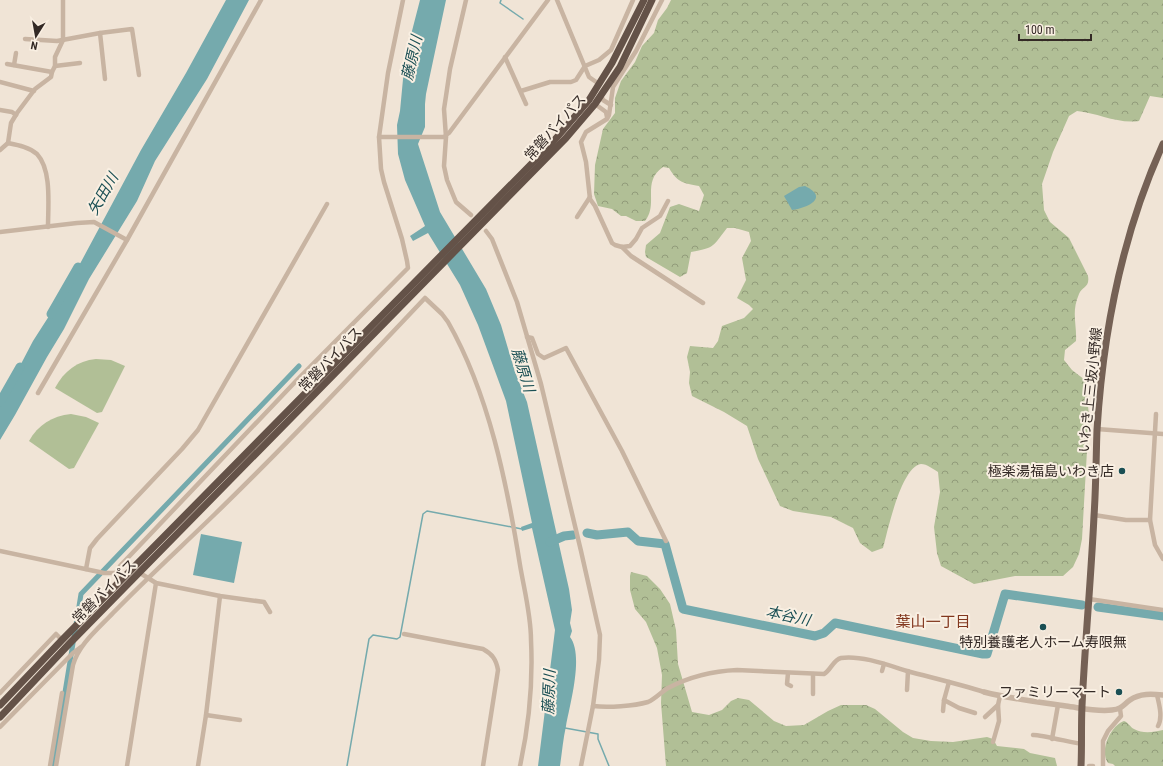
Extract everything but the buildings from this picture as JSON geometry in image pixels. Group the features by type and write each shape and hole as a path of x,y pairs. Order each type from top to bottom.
{"highway":[{"name":"常磐バイパス","path":"0,717 400,306 474,222 552,142 589,100 612,63 644,0"},
{"name":"常磐バイパス","path":"474,222 566,138 595,104 620,67 652,0"},
{"name":"常磐バイパス","path":"0,705 62,640 426,276"}],"main road":[{"name":"いわき上三坂小野線","path":"1082,766 1082,708 1094,515 1097,429 1104,356 1114,295 1129,234 1163,144"}],"street":[{"path":"8,144 11,123 16,115 34,91 51,77 55,66 56,57 63,40 63,0"},
{"path":"38,393 260,0"},
{"path":"116,573 120,566 297,380 408,268 408,261 402,239 381,169 378,137 388,73 403,0"},
{"path":"466,0 450,69 444,109 446,136 444,166 447,180 456,202 474,222"},
{"path":"378,137 446,136 548,0"},
{"path":"557,0 589,77 599,84"},
{"path":"520,91 550,82 574,82 585,66 599,60 612,50 634,0"},
{"path":"662,0 636,51 613,87 611,105 607,119 586,132 581,142 586,162 590,197 612,243 622,247 630,246 642,228 660,216 668,201"},
{"path":"25,39 57,41 100,32 132,29 139,75"},
{"path":"100,32 105,79"},
{"path":"14,66 16,52"},
{"path":"505,57 526,104"},
{"path":"55,66 80,63"},
{"path":"7,64 52,72"},
{"path":"0,82 34,91"},
{"path":"601,95 603,100 611,105"},
{"path":"595,104 606,112 607,119"},
{"path":"0,110 12,112 16,115"},
{"path":"0,150 8,144 20,145 37,154 43,164 46,174 48,227"},
{"path":"577,217 590,197"},
{"path":"86,569 90,548 97,539 198,430 327,204"},
{"path":"0,232 94,222 126,239"},
{"path":"486,231 492,239 517,302 541,384 600,635 599,660 593,706 581,766"},
{"path":"622,247 631,256 703,303"},
{"path":"0,727 73,653 83,645 140,585 216,513 425,298 448,322 482,396 498,453 513,523 531,638 529,707 520,766"},
{"path":"527,337 532,338 538,354 544,358 566,348 622,451 666,541"},
{"path":"1156,414 1150,520 1155,545 1163,559"},
{"path":"1097,429 1163,434"},
{"path":"1094,515 1126,520 1150,520"},
{"path":"0,551 104,573 116,573 123,579"},
{"path":"140,573 156,583 220,596 264,602 270,612"},
{"path":"127,766 156,583"},
{"path":"198,766 206,715 220,596"},
{"path":"1089,599 1163,610"},
{"path":"0,694 56,634 62,640"},
{"path":"404,634 483,649 491,654 497,661 498,670 483,766"},
{"path":"56,766 73,665 83,645"},
{"path":"593,706 604,708 647,702 668,688 691,677 723,671 737,670 824,674 836,660 840,658 884,664 1000,696 1082,708 1110,710 1120,708 1138,696 1151,694 1160,695 1160,722 1158,726"},
{"path":"882,672 884,664"},
{"path":"907,690 908,671"},
{"path":"788,673 787,684 791,686"},
{"path":"813,674 813,694"},
{"path":"943,711 944,700 949,682"},
{"path":"50,766 62,693"},
{"path":"993,742 999,721 998,705 1000,696"},
{"path":"944,700 959,708 975,713"},
{"path":"1052,739 1058,704"},
{"path":"985,716 998,705"},
{"path":"1103,766 1103,741 1108,732 1121,716 1120,708"},
{"path":"206,715 240,720"},
{"path":"1033,735 1037,734 1052,739 1082,744"}],"green space":[{"path":"671,0 1163,0 1163,98 1150,96 1139,121 1131,122 1115,120 1077,111 1069,116 1053,152 1042,184 1044,210 1050,222 1069,238 1088,276 1088,283 1080,291 1075,307 1076,341 1065,350 1064,360 1072,370 1085,380 1089,415 1082,539 1079,554 1073,567 1063,576 1015,576 974,584 941,566 937,553 934,527 940,492 938,472 923,464 914,468 907,476 896,500 883,548 872,552 860,543 853,528 831,517 793,511 780,506 758,459 747,426 724,412 692,396 689,383 690,372 687,357 690,346 713,348 718,341 722,326 744,318 753,309 737,298 746,280 742,258 751,241 749,232 735,228 727,228 713,245 705,249 691,252 687,273 680,277 646,257 646,245 660,233 670,207 679,204 699,211 704,195 699,186 681,182 675,177 669,168 663,167 656,173 653,179 651,186 651,208 645,221 636,221 626,216 621,216 612,209 598,206 594,194 595,165 603,129 615,113 615,98 621,81 635,62 642,46 654,33 658,20"},
{"path":"96,359 111,360 125,366 102,412 97,413 55,388 67,372 72,368 83,362"},
{"path":"71,414 86,417 99,423 74,468 69,469 29,441 37,430 46,422"},
{"path":"631,572 647,576 660,589 670,604 676,630 678,664 692,712 709,715 722,710 731,701 738,698 749,700 774,721 786,726 804,725 841,705 866,705 875,709 903,732 913,738 953,742 987,737 993,739 997,746 1024,749 1030,753 1055,758 1057,766 666,766 661,703 662,675 657,648 646,622 635,609 630,590"},
{"path":"1124,721 1137,731 1141,732 1163,730 1163,766 1115,766 1108,763 1105,752 1108,739 1119,723"}],"water":[{"path":"226,0 249,0 207,79 155,161 137,201 89,279 64,329 0,440 0,404 33,341 67,288 141,150"},
{"name":"藤原川","path":"420,0 446,0 426,94 425,127 418,144 440,212 486,289 501,325 515,372 527,402 569,589 572,610 570,623 572,631 570,637 574,645 576,655 576,667 560,766 538,766 555,630 532,528 522,531 521,527 532,523 506,401 478,325 460,285 428,233 413,241 410,236 425,226 405,180 398,154 397,125 400,111 405,58"},
{"path":"805,186 812,190 816,195 814,202 804,207 792,210 784,196 799,187"},
{"path":"201,534 242,542 234,583 193,575"}],"waterway":[{"path":"501,0 500,3 523,19"},
{"name":"矢田川","path":"51,314 78,267"},
{"path":"53,766 81,594 299,366"},
{"name":"矢田川","path":"0,402 20,367"},
{"path":"347,766 369,639 373,635 397,639 400,637 423,514 427,511 522,529"},
{"name":"本谷川","path":"587,533 597,535 628,532 638,541 665,544 683,609 815,636 824,633 835,623 987,654 1005,594 1082,605"},
{"name":"本谷川","path":"550,542 564,536 573,535"},
{"name":"本谷川","path":"1098,607 1163,616"},
{"path":"565,728 598,734 598,739 609,766"}],"place":[{"name":"極楽湯福島いわき店","path":"1122,471"},
{"name":"特別養護老人ホーム寿限無","path":"1043,627"},
{"name":"ファミリーマート","path":"1119,692"}],"district":[{"name":"葉山一丁目","path":"933,622"}]}
